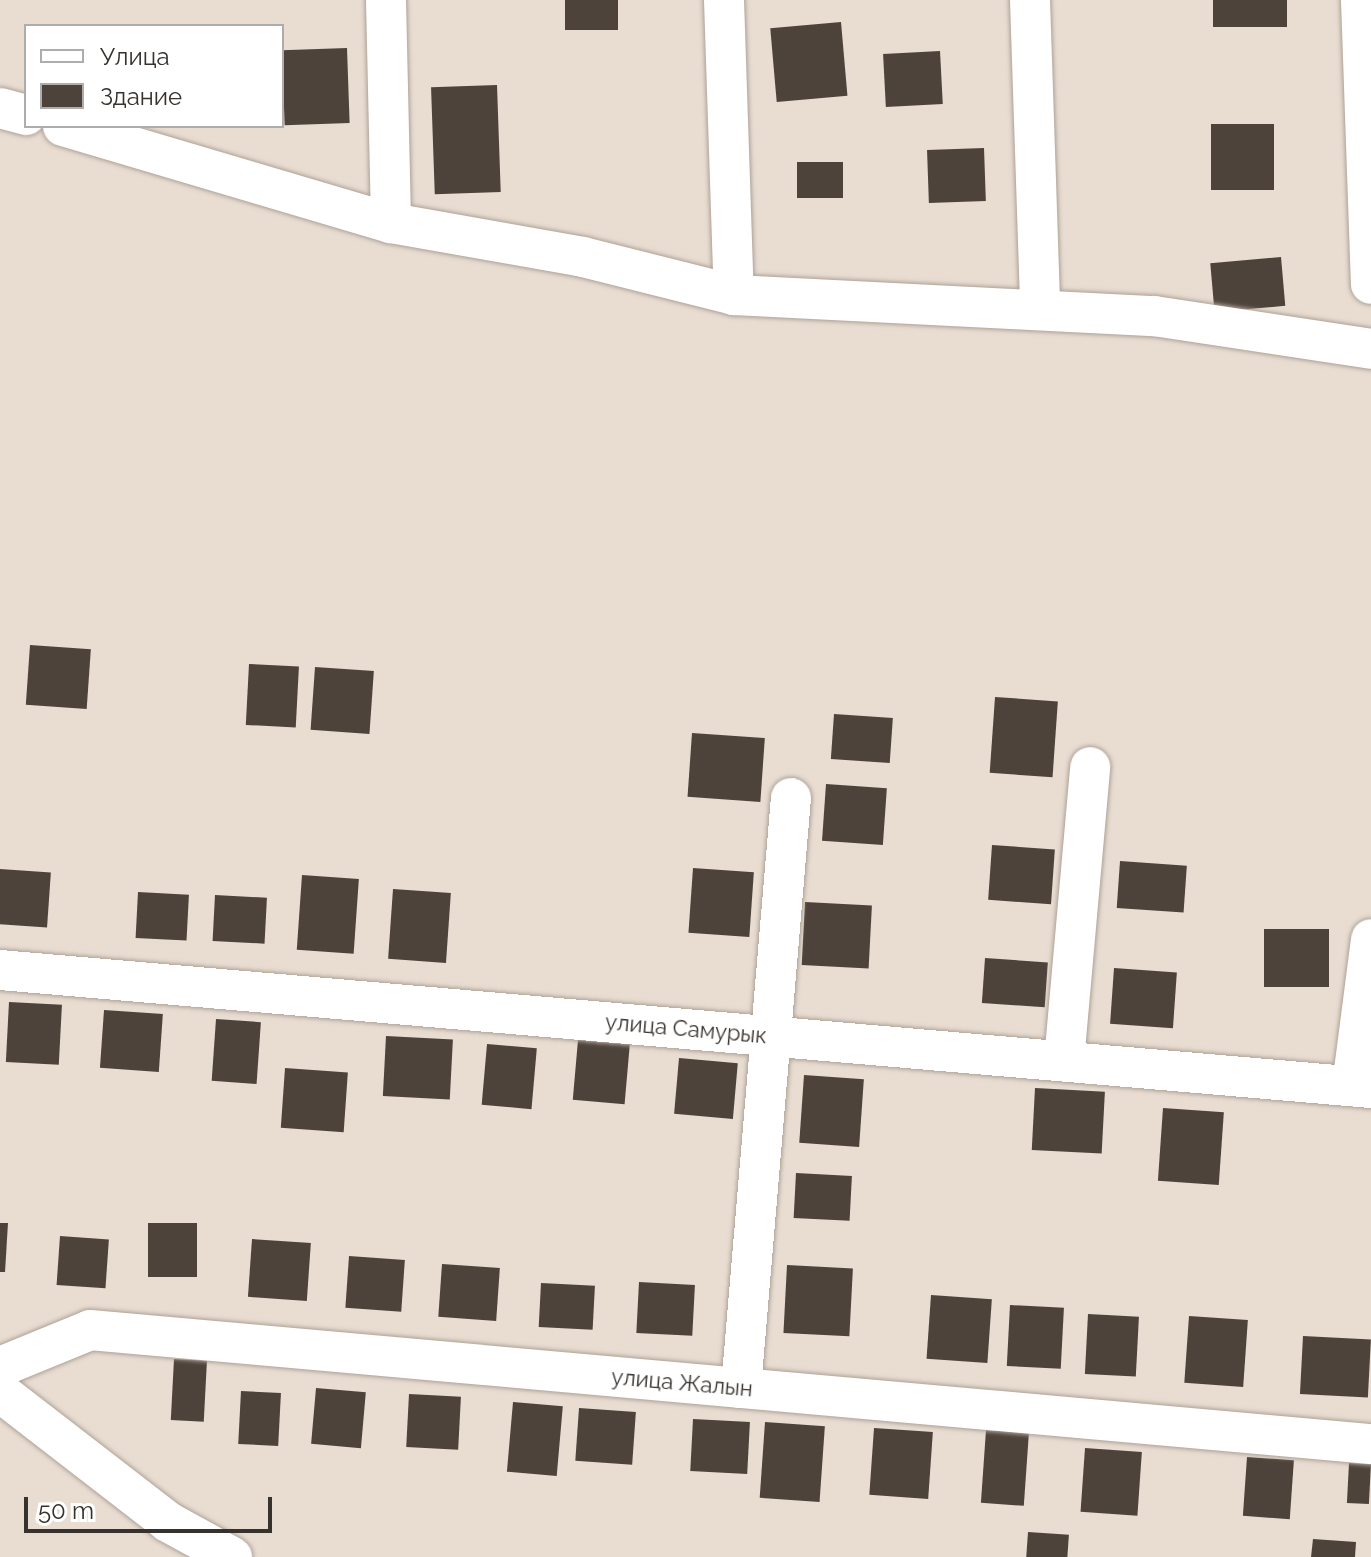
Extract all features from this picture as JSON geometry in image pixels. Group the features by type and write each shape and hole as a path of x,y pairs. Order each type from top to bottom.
{"street":[{"path":"386,0 391,223"},
{"path":"724,0 734,295"},
{"path":"1030,0 1040,309"},
{"path":"1361,0 1371,284"},
{"path":"0,108 24,114"},
{"path":"70,128 391,223 583,257 734,295 1154,316 1371,349"},
{"path":"1064,1061 1090,767"},
{"path":"741,1388 791,798"},
{"path":"1362,1087 1371,939"},
{"name":"улица Самурык","path":"0,970 1362,1087"},
{"name":"улица Жалын","path":"0,1367 90,1330 1371,1444"},
{"path":"0,1392 168,1522 232,1557"}],"building":[{"path":"565,0 618,0 618,30 565,30"},
{"path":"1213,0 1287,0 1287,27 1213,27"},
{"path":"841,22 847,96 777,102 770,28"},
{"path":"347,48 350,123 285,125 284,50"},
{"path":"940,51 943,104 886,107 883,54"},
{"path":"497,85 501,192 435,194 431,87"},
{"path":"1211,124 1274,124 1274,190 1211,190"},
{"path":"984,148 986,201 929,203 927,150"},
{"path":"797,162 843,162 843,198 797,198"},
{"path":"1281,257 1285,306 1215,312 1210,263"},
{"path":"30,645 91,649 87,709 26,705"},
{"path":"249,664 299,667 296,728 246,725"},
{"path":"315,667 374,671 369,734 311,730"},
{"path":"995,697 1058,701 1053,777 990,773"},
{"path":"834,714 893,718 890,763 831,759"},
{"path":"692,733 765,738 760,802 688,797"},
{"path":"826,784 887,788 883,845 822,841"},
{"path":"992,845 1055,849 1051,904 988,900"},
{"path":"1120,861 1187,866 1184,913 1117,908"},
{"path":"693,868 754,872 749,937 688,933"},
{"path":"0,869 51,873 47,927 0,924"},
{"path":"302,875 359,879 354,954 297,950"},
{"path":"393,889 451,893 446,963 388,959"},
{"path":"138,892 189,895 187,941 136,938"},
{"path":"215,895 267,898 265,944 213,941"},
{"path":"805,902 872,906 869,968 802,965"},
{"path":"1264,929 1329,929 1329,987 1264,987"},
{"path":"985,958 1048,962 1045,1007 982,1003"},
{"path":"1114,968 1177,972 1173,1028 1110,1024"},
{"path":"9,1002 62,1005 59,1065 6,1062"},
{"path":"104,1010 163,1014 159,1072 100,1068"},
{"path":"216,1019 261,1022 257,1084 212,1081"},
{"path":"386,1036 453,1040 450,1099 383,1096"},
{"path":"578,1040 630,1045 625,1104 573,1100"},
{"path":"487,1044 537,1048 531,1109 482,1105"},
{"path":"679,1058 738,1063 733,1119 674,1114"},
{"path":"285,1068 348,1072 344,1132 281,1128"},
{"path":"804,1075 864,1079 859,1147 799,1143"},
{"path":"1035,1088 1105,1092 1102,1154 1032,1150"},
{"path":"1163,1108 1224,1112 1219,1185 1158,1181"},
{"path":"796,1173 852,1176 850,1221 794,1218"},
{"path":"0,1223 8,1223 5,1272 0,1272"},
{"path":"148,1223 197,1223 197,1277 148,1277"},
{"path":"60,1236 109,1239 105,1288 57,1285"},
{"path":"252,1239 311,1243 307,1301 248,1297"},
{"path":"349,1256 405,1260 401,1312 345,1308"},
{"path":"442,1264 500,1268 496,1321 438,1317"},
{"path":"787,1265 853,1268 849,1336 783,1333"},
{"path":"639,1282 695,1285 692,1336 636,1333"},
{"path":"541,1283 595,1286 593,1330 539,1327"},
{"path":"931,1295 992,1299 987,1363 927,1359"},
{"path":"1010,1305 1064,1308 1061,1369 1007,1366"},
{"path":"1088,1314 1139,1317 1136,1377 1085,1374"},
{"path":"1189,1316 1248,1320 1243,1387 1184,1383"},
{"path":"1303,1336 1371,1340 1368,1397 1300,1394"},
{"path":"174,1359 207,1361 204,1422 171,1420"},
{"path":"316,1388 366,1392 361,1448 311,1444"},
{"path":"241,1391 281,1393 278,1446 238,1444"},
{"path":"409,1394 461,1397 458,1450 406,1447"},
{"path":"513,1402 563,1406 557,1476 507,1472"},
{"path":"579,1408 636,1412 632,1465 575,1461"},
{"path":"693,1419 750,1422 747,1474 690,1471"},
{"path":"765,1422 825,1426 820,1502 760,1498"},
{"path":"874,1428 933,1432 928,1499 869,1495"},
{"path":"986,1430 1029,1433 1024,1506 981,1503"},
{"path":"1085,1448 1142,1452 1137,1516 1081,1512"},
{"path":"1247,1457 1294,1460 1290,1519 1243,1516"},
{"path":"1349,1463 1371,1464 1369,1504 1347,1503"},
{"path":"1028,1532 1069,1535 1067,1557 1026,1557"},
{"path":"1313,1539 1356,1542 1355,1557 1311,1557"}]}
